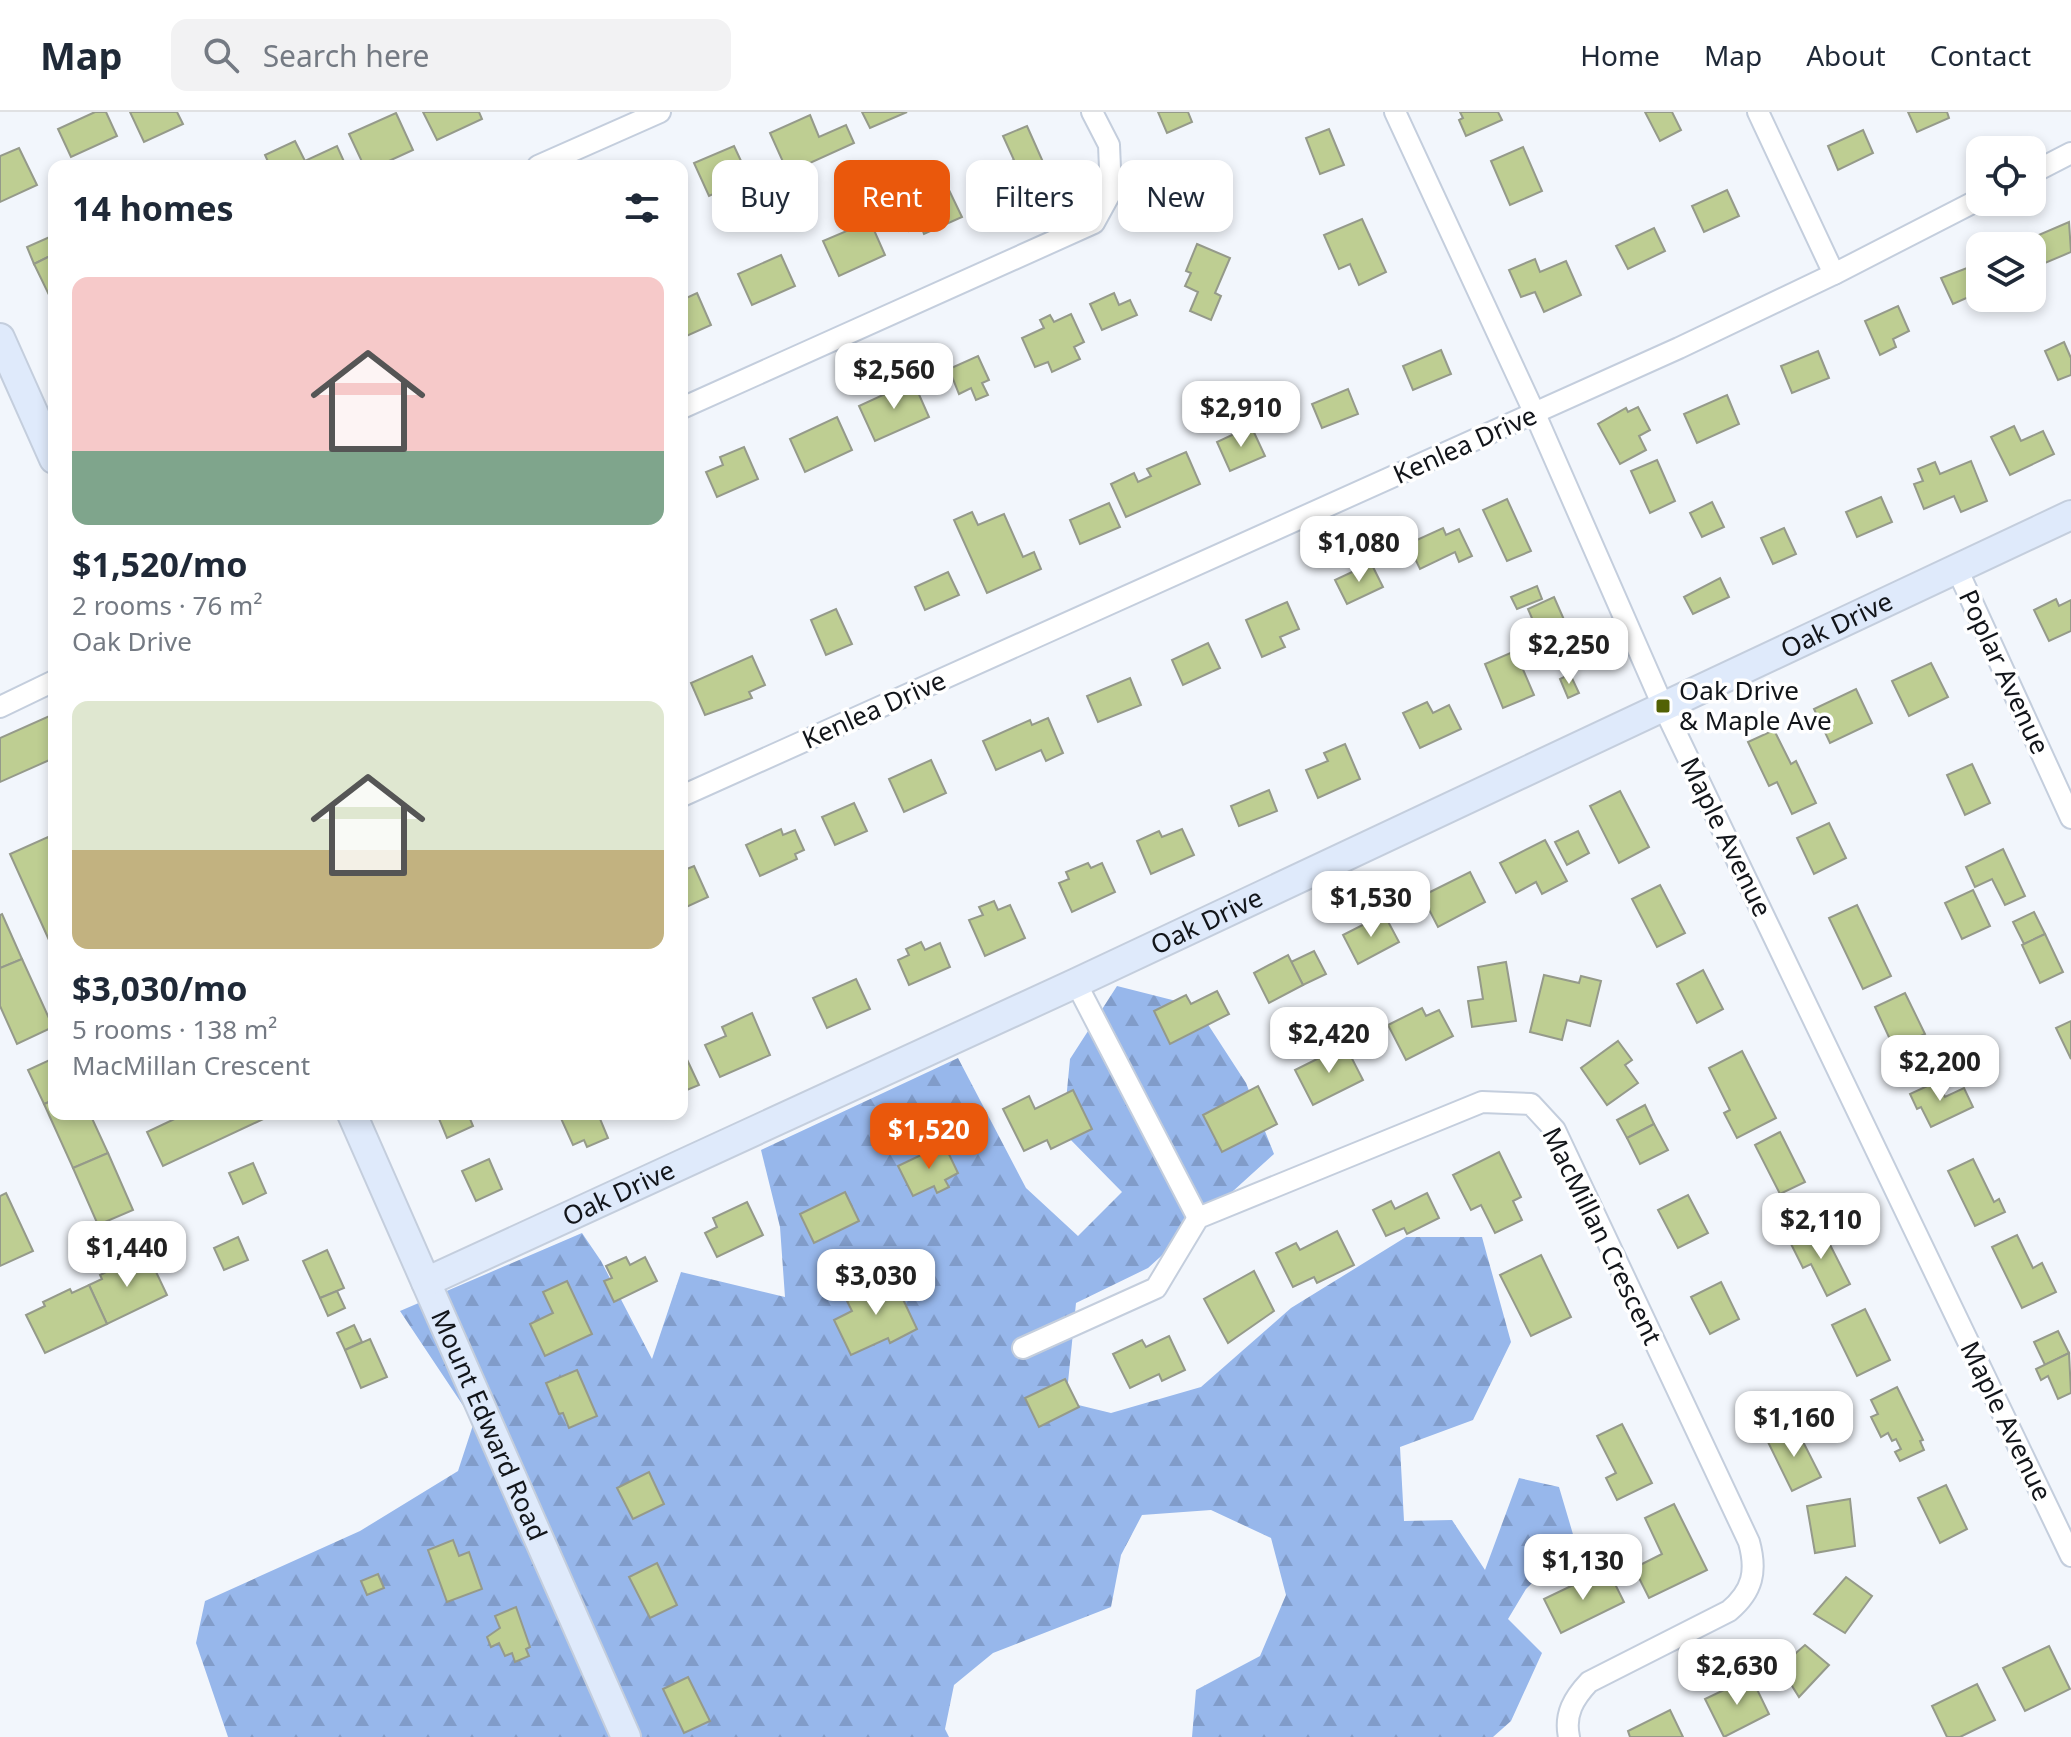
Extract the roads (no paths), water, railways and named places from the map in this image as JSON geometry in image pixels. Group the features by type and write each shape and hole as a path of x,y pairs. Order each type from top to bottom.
{"street":[{"path":"552,160 660,112"},
{"path":"688,405 1094,223 1111,192 1109,145 1092,112"},
{"name":"Maple Avenue","path":"1395,112 1535,414 1663,706 2071,1556"},
{"path":"1758,112 1834,274"},
{"path":"2046,166 2071,153"},
{"name":"Kenlea Drive","path":"688,793 1535,414 1834,274 1966,206"},
{"path":"0,338 48,446"},
{"name":"Oak Drive","path":"426,1282 1076,983 2071,515"},
{"name":"Poplar Avenue","path":"1957,569 2071,818"},
{"path":"0,707 48,684"},
{"path":"1023,1348 1156,1288 1198,1218 1076,983"},
{"name":"MacMillan Crescent","path":"1198,1218 1482,1102 1531,1104 1555,1130 1749,1542 1754,1560 1752,1583 1742,1600 1729,1611 1589,1682 1575,1697 1569,1713 1569,1737"},
{"name":"Mount Edward Road","path":"355,1120 626,1737"}],"place":[{"name":"Oak Drive & Maple Ave","path":"1663,706"}]}
